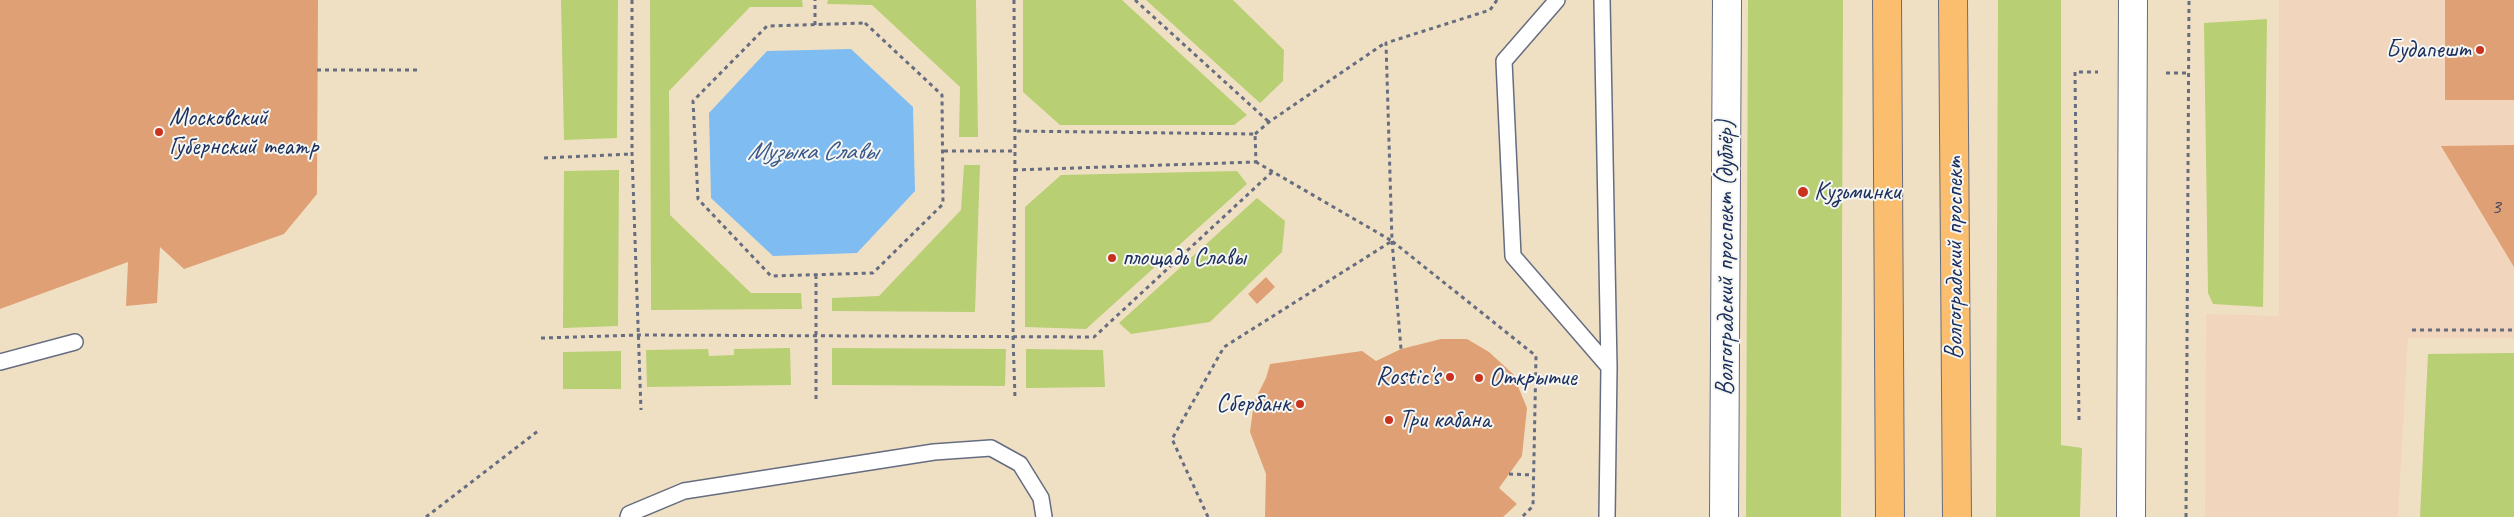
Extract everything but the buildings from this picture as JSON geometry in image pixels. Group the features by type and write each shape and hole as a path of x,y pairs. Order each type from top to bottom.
{"main road":[{"path":"1887,0 1890,517"},
{"name":"Волгоградский проспект","path":"1953,0 1957,517"}],"street":[{"name":"Волгоградский проспект (дублёр)","path":"1724,517 1727,0"},
{"path":"2131,517 2133,0"}],"lane":[{"path":"1557,0 1504,61 1513,256 1608,367"},
{"path":"1602,0 1608,367 1607,517"},
{"path":"0,362 75,342"},
{"path":"628,517 629,514 684,491 934,452 992,448 1020,464 1040,498 1044,517"}],"path":[{"path":"632,0 632,154 640,335 641,410"},
{"path":"815,0 815,24"},
{"path":"1014,0 1013,336 1016,398"},
{"path":"1135,0 1269,122"},
{"path":"1015,132 1255,134 1269,122 1386,43 1490,10 1497,0"},
{"path":"2186,517 2189,0"},
{"path":"865,23 942,95 943,204 873,273 771,276 698,199 693,101 767,26 815,24 865,23"},
{"path":"1386,43 1392,241 1401,349"},
{"path":"318,70 417,70"},
{"path":"2079,420 2075,72 2188,73"},
{"path":"1255,134 1256,162"},
{"path":"944,151 1015,151"},
{"path":"544,158 632,154"},
{"path":"1014,170 1256,162 1392,241 1536,356 1533,506 1522,517"},
{"path":"541,338 640,335 1094,337 1272,172"},
{"path":"1208,517 1172,439 1224,347 1392,241"},
{"path":"816,275 816,399"},
{"path":"2412,330 2514,330"},
{"path":"426,517 538,431"},
{"path":"1509,474 1533,475"}],"shaded area":[{"path":"2279,0 2514,0 2514,338 2408,338 2398,517 2205,517 2206,314 2279,316"}],"green space":[{"path":"561,0 618,0 617,138 564,140"},
{"path":"650,0 802,0 803,7 750,7 669,91 670,215 751,293 801,293 802,309 651,310"},
{"path":"828,0 976,0 978,137 959,137 960,87 872,5 827,4"},
{"path":"1023,0 1122,0 1247,115 1234,125 1060,125 1023,92"},
{"path":"1146,0 1233,0 1284,50 1283,81 1260,103"},
{"path":"1748,0 1843,0 1841,517 1746,517"},
{"path":"1998,0 2061,0 2061,445 2082,448 2080,517 1996,517"},
{"path":"2267,19 2263,307 2213,304 2208,293 2204,23"},
{"path":"964,165 980,165 975,312 832,311 832,298 879,296 961,210"},
{"path":"619,170 618,326 563,328 564,171"},
{"path":"1237,171 1247,184 1086,329 1025,327 1025,207 1061,175"},
{"path":"1257,198 1285,221 1282,252 1210,322 1131,334 1119,323"},
{"path":"790,348 791,385 647,387 646,350 708,349 709,356 734,355 734,349"},
{"path":"832,348 1006,349 1005,386 832,385"},
{"path":"1026,349 1103,350 1105,387 1026,388"},
{"path":"621,351 621,389 563,389 563,352"},
{"path":"2514,353 2514,517 2420,517 2428,354"}],"water":[{"name":"Музыка Славы","path":"851,49 913,107 915,191 857,253 773,256 711,198 709,113 767,51"}],"place":[{"name":"Будапешт","path":"2480,50"},
{"name":"Московский Губернский театр","path":"159,132"},
{"name":"Кузьминки","path":"1803,192"},
{"name":"площадь Славы","path":"1112,258"},
{"name":"Rostic's","path":"1450,377"},
{"name":"Открытие","path":"1479,378"},
{"name":"Сбербанк","path":"1300,404"},
{"name":"Три кабана","path":"1389,420"}]}
